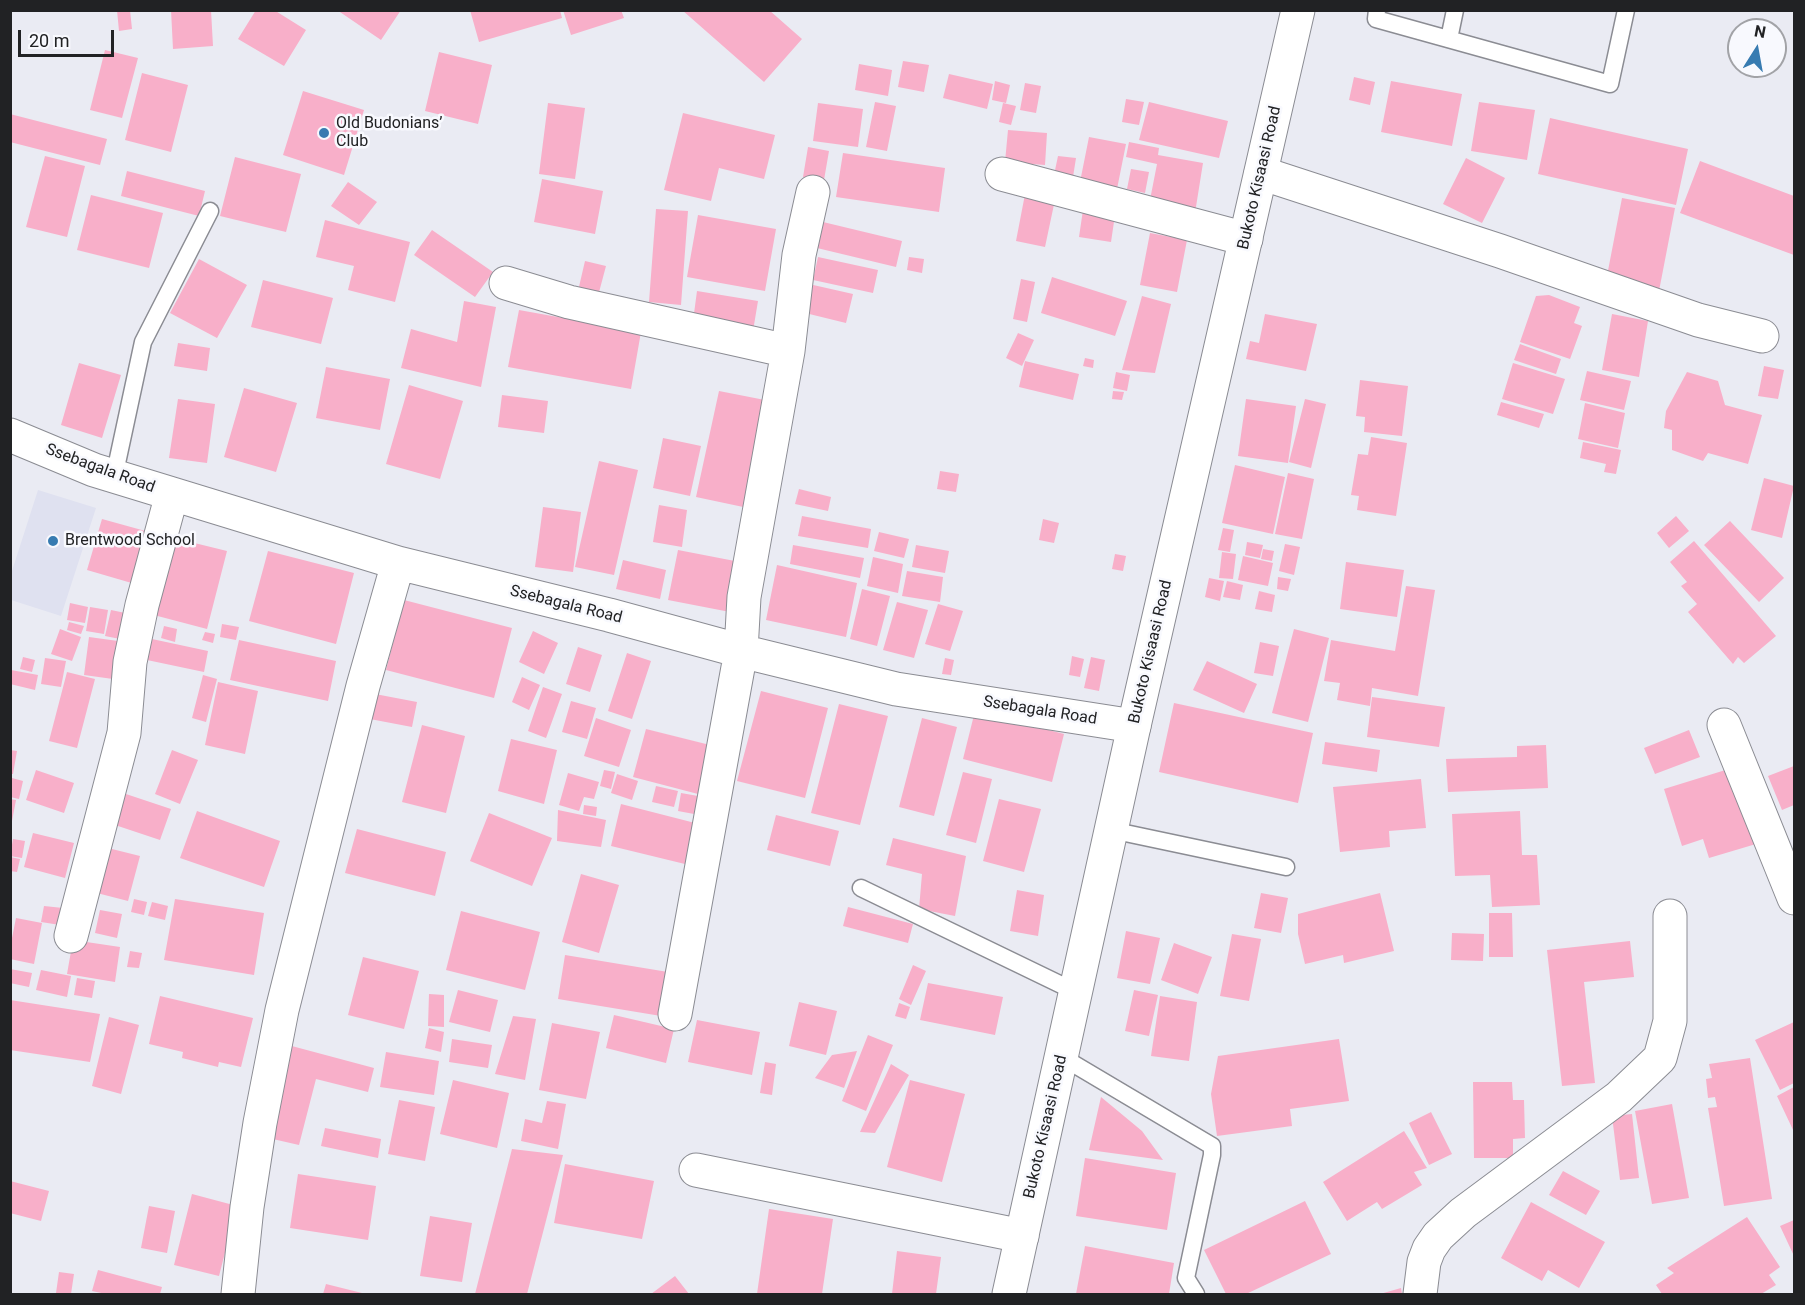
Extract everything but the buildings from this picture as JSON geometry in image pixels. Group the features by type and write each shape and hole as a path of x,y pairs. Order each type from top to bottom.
{"street":[{"name":"Bukoto Kisaasi Road","path":"1009,1294 1134,726 1298,10"},
{"path":"1261,173 1500,251 1698,320 1762,336"},
{"path":"1002,174 1246,239"},
{"path":"675,1014 741,651 744,597 788,351 799,255 813,192"},
{"path":"506,283 569,302 788,351"},
{"name":"Ssebagala Road","path":"10,435 114,477 398,563 896,689 1134,726"},
{"path":"71,936 124,733 130,662 142,605 172,494"},
{"path":"238,1294 260,1123 282,1011 360,698 398,563"},
{"path":"1724,725 1794,898"},
{"path":"1420,1294 1424,1262 1438,1236 1463,1213 1619,1097 1660,1058 1670,1022 1670,916"},
{"path":"696,1170 1022,1236"}],"lane":[{"path":"1377,10 1376,19 1610,84 1626,10"},
{"path":"1449,39 1455,10"},
{"path":"114,477 143,342 210,211"},
{"path":"1111,830 1286,867"},
{"path":"861,888 1076,992"},
{"path":"1062,1057 1212,1146 1186,1278 1196,1294"}],"shaded area":[{"name":"Brentwood School","path":"38,490 96,508 61,616 11,600 11,574"}],"place":[{"name":"Old Budonians’ Club","path":"324,133"},
{"name":"Brentwood School","path":"53,541"}]}
